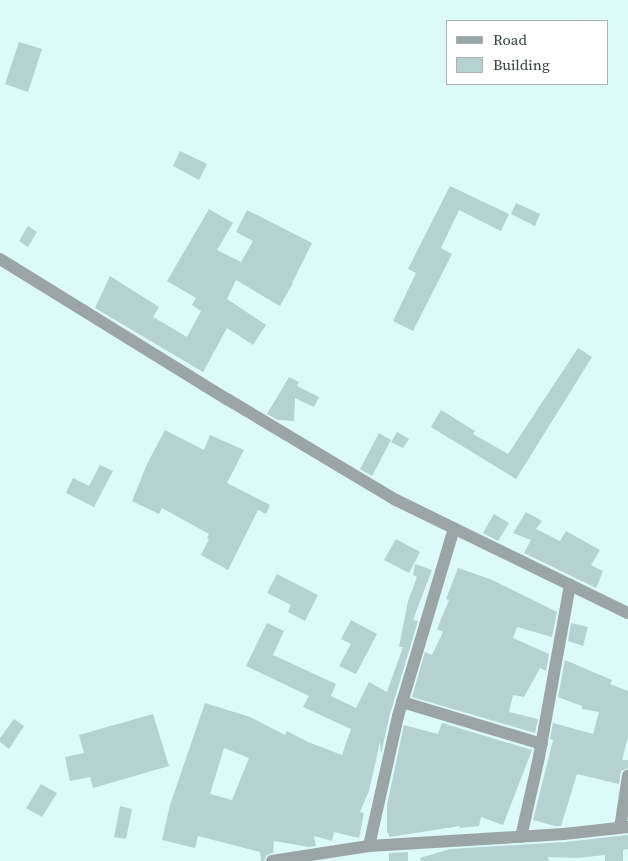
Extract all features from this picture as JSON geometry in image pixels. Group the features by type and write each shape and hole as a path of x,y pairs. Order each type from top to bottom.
{"street":[{"path":"0,259 227,399 388,495 628,613"},
{"path":"369,846 402,702 454,528"},
{"path":"521,837 542,744 570,585"},
{"path":"402,702 542,744"},
{"path":"272,861 369,846 521,837 624,828 628,776"}],"building":[{"path":"19,42 42,49 28,92 5,84"},
{"path":"180,151 207,164 199,180 173,166"},
{"path":"450,186 509,214 501,231 459,210 441,248 452,254 413,331 393,321 416,273 408,269"},
{"path":"516,203 540,214 535,226 511,214"},
{"path":"209,209 233,223 217,250 241,262 253,241 236,232 247,210 312,243 280,306 236,280 227,299 266,325 253,345 227,328 203,372 95,308 110,276 159,307 153,317 187,337 201,311 192,305 196,298 167,281"},
{"path":"28,226 37,232 28,247 19,241"},
{"path":"578,348 592,357 516,479 431,427 441,410 475,431 473,434 508,454"},
{"path":"289,377 299,382 297,386 319,397 314,407 295,398 294,421 278,420 267,414"},
{"path":"165,430 204,450 210,435 244,450 227,483 270,505 266,514 258,510 228,570 201,555 209,539 207,538 209,534 162,508 159,514 132,501 147,464"},
{"path":"397,432 409,439 403,448 391,442"},
{"path":"379,433 391,440 372,476 360,469"},
{"path":"100,465 113,471 94,507 66,493 73,478 89,486"},
{"path":"526,512 542,521 536,529 560,541 566,531 600,550 591,565 603,571 596,588 524,553 531,540 513,533"},
{"path":"494,514 509,523 498,541 483,533"},
{"path":"396,539 420,552 409,573 384,560"},
{"path":"415,564 432,570 413,620 418,621 390,714 381,754 380,742 369,791 360,812 364,813 359,838 334,832 332,841 314,836 316,846 309,847 274,841 273,853 267,855 264,861 261,861 260,852 198,836 195,848 162,840 170,805 205,703 250,717 285,735 287,731 308,742 342,755 351,729 303,707 309,696 246,666 267,623 284,631 273,655 336,684 331,696 356,708 369,682 387,692 403,647 399,647 408,601 417,577 413,575","holes":["224,748 249,758 232,800 210,794"]},
{"path":"458,568 490,579 557,612 552,637 517,627 513,638 549,654 546,671 540,668 524,697 513,695 509,712 538,719 535,733 412,697 425,652 432,655 443,632 437,629 449,600 446,599"},
{"path":"277,574 318,595 305,621 288,612 291,605 267,593"},
{"path":"351,620 377,634 356,674 339,666 351,644 341,639"},
{"path":"571,623 588,627 583,646 568,641"},
{"path":"565,660 612,680 610,684 628,691 628,737 622,760 628,760 628,768 621,771 619,784 577,774 561,826 555,826 533,820 553,740 550,739 553,723 593,734 599,712 582,709 582,706 558,697"},
{"path":"153,714 169,766 93,788 90,777 70,781 65,757 84,753 79,735"},
{"path":"14,719 24,726 9,749 0,742 0,738"},
{"path":"442,723 532,750 503,825 481,817 479,826 459,828 460,826 389,837 389,833 387,833 387,805 404,725 438,734"},
{"path":"41,784 57,793 42,817 26,808"},
{"path":"120,806 132,809 126,839 114,837"},
{"path":"628,835 628,849 623,850 623,861 605,861 605,855 577,858 548,857 549,861 421,861 420,858 450,849 565,842"},
{"path":"408,852 408,861 389,861 389,853"}]}
